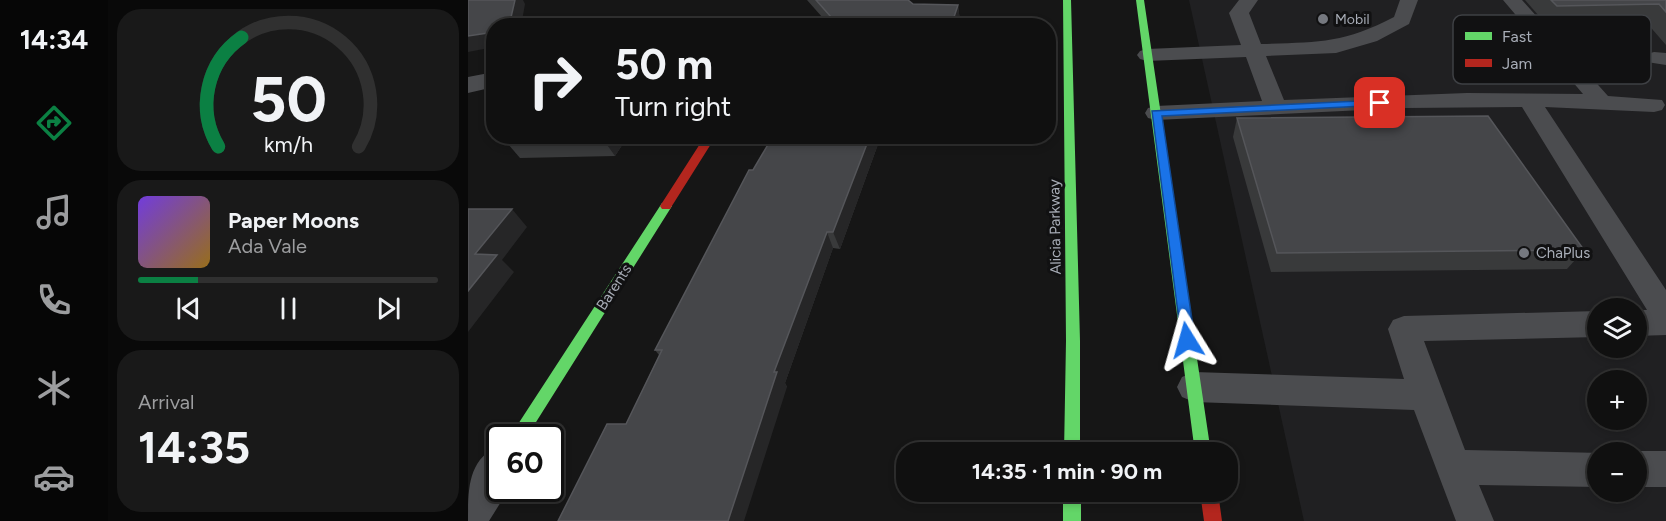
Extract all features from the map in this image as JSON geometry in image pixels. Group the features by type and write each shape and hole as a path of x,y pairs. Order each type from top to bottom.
{"main road":[{"name":"Alicia Parkway","path":"1067,0 1073,341 1072,442"},
{"path":"1140,0 1202,442"},
{"name":"Barents","path":"526,424 706,144"},
{"path":"1072,502 1072,521"},
{"path":"1210,502 1213,521"}],"street":[{"path":"468,85 486,82"},
{"path":"468,514 486,486"}],"lane":[{"path":"1249,0 1239,13 1276,108"},
{"path":"1147,55 1336,47 1370,37 1402,20 1409,0"},
{"path":"1512,0 1525,15"},
{"path":"1586,84 1601,101"},
{"path":"1530,101 1666,315"},
{"path":"1156,113 1401,102 1601,101 1654,105"},
{"path":"1647,323 1666,322"},
{"path":"1475,521 1425,395 1404,329 1587,324"},
{"path":"1194,387 1425,395"},
{"path":"1453,467 1587,469"},
{"path":"1647,469 1666,469"}],"shaded area":[{"path":"1189,0 1666,0 1666,521 1304,521"}],"building":[{"path":"468,0 515,0 511,18 486,18 486,33 468,36"},
{"path":"816,0 908,0 913,4 958,5 954,18 832,18"},
{"path":"1551,0 1666,0 1666,12 1659,4 1557,6"},
{"path":"1488,116 1584,250 1277,253 1237,118"},
{"path":"768,144 867,144 833,232 827,232 774,372 777,372 728,521 558,521 607,424 626,424 662,350 655,350 749,170 753,170"},
{"path":"468,209 512,209 475,254 497,255 468,291"}],"traffic: fast":[{"path":"1067,0 1073,341 1072,442"},
{"path":"1140,0 1201,442"},
{"path":"526,424 666,206"},
{"path":"1072,502 1072,521"}],"traffic: jam":[{"path":"666,206 706,144"},
{"path":"1210,502 1213,521"}],"place":[{"name":"Mobil","path":"1323,19"},
{"name":"ChaPlus","path":"1524,253"}],"route":[{"path":"1187,340 1156,113 1380,103"}]}
